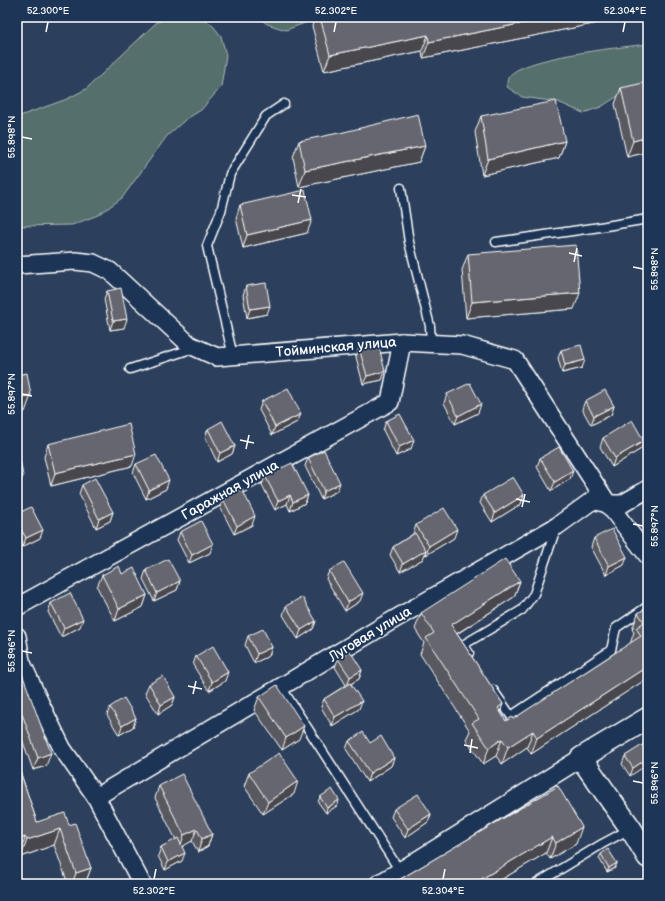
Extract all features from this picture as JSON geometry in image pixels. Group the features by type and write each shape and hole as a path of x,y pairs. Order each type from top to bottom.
{"street":[{"name":"Тойминская улица","path":"17,265 75,261 93,263 110,271 190,345 217,357 402,342 462,345 515,360 608,504 648,556"},
{"name":"Гаражная улица","path":"17,607 390,402 402,342"},
{"name":"Луговая улица","path":"96,797 388,623 557,526 593,500 608,504 622,504 648,489"},
{"path":"18,643 21,661 62,748 96,797 142,884"},
{"path":"378,884 400,872 580,758 648,718"},
{"path":"580,758 648,857"}],"lane":[{"path":"233,356 207,246 221,211 230,174 266,116 284,104"},
{"path":"401,188 409,242 430,326 431,343"},
{"path":"496,242 648,219"},
{"path":"130,369 196,347"},
{"path":"472,658 463,645 522,610 534,594 557,526"},
{"path":"489,684 510,716 611,650 616,628 648,606"},
{"path":"281,687 400,872"},
{"path":"536,884 630,829"}],"green space":[{"path":"171,17 196,17 206,20 221,36 226,55 221,87 201,110 185,120 167,136 122,198 98,215 72,225 17,226 17,117 67,99 86,89 157,22"},
{"path":"258,17 321,17 286,30 267,24"},
{"path":"648,44 648,83 632,87 601,107 583,113 558,102 522,97 507,87 508,78 516,71 531,64 573,54"}],"building":[{"path":"320,17 554,17 429,42 428,35 330,55"},
{"path":"648,82 648,137 633,141 621,88"},
{"path":"556,101 565,141 488,159 481,116"},
{"path":"418,114 425,146 305,170 299,141"},
{"path":"305,190 312,220 247,235 240,205"},
{"path":"576,245 580,293 472,302 468,254"},
{"path":"266,283 270,306 250,309 246,286"},
{"path":"121,288 127,319 113,321 107,291"},
{"path":"378,343 385,371 367,376 359,348"},
{"path":"581,345 585,360 565,365 561,350"},
{"path":"27,373 31,395 17,398 17,375"},
{"path":"470,383 481,404 458,416 447,394"},
{"path":"288,388 301,414 275,427 262,401"},
{"path":"605,390 614,406 594,416 585,401"},
{"path":"400,414 414,440 399,447 386,421"},
{"path":"632,420 644,441 615,458 603,438"},
{"path":"222,421 235,446 220,453 208,429"},
{"path":"129,424 136,454 55,473 48,444"},
{"path":"17,443 23,476 17,477"},
{"path":"559,447 573,471 555,482 540,458"},
{"path":"324,450 340,483 324,491 308,458"},
{"path":"156,455 169,480 149,490 136,464"},
{"path":"292,463 308,495 293,502 290,495 278,501 265,476"},
{"path":"513,477 524,495 495,513 483,495"},
{"path":"95,478 113,512 99,519 82,485"},
{"path":"242,489 255,516 237,526 223,499"},
{"path":"31,507 43,530 26,538 17,522 17,514"},
{"path":"444,508 457,529 429,546 416,525"},
{"path":"201,521 213,544 192,555 180,532"},
{"path":"612,529 627,557 609,566 594,538"},
{"path":"415,533 426,550 403,564 393,547"},
{"path":"168,559 180,581 157,593 146,570"},
{"path":"505,559 520,581 451,625 503,704 498,708 506,721 512,717 513,719 641,636 636,628 644,622 638,613 648,607 648,666 537,738 533,731 508,747 502,739 489,748 472,723 479,719 426,638 434,633 421,613"},
{"path":"344,562 363,593 348,602 329,571"},
{"path":"119,566 122,574 134,568 147,595 119,609 102,575"},
{"path":"70,593 83,619 64,628 51,603"},
{"path":"302,597 316,621 301,630 286,606"},
{"path":"263,629 272,647 257,654 248,636"},
{"path":"213,646 228,672 212,682 196,656"},
{"path":"350,651 362,670 350,677 338,659"},
{"path":"17,660 51,753 38,758 17,700"},
{"path":"163,676 175,697 161,705 149,684"},
{"path":"350,683 362,701 335,717 324,699"},
{"path":"277,685 304,726 286,738 259,697"},
{"path":"124,698 136,718 122,726 110,707"},
{"path":"363,732 370,743 381,736 394,758 370,773 349,741"},
{"path":"647,742 648,758 633,768 625,756"},
{"path":"279,753 298,781 268,802 249,773"},
{"path":"17,762 37,822 65,813 69,825 75,823 91,868 76,873 60,829 27,840 25,837 17,840"},
{"path":"182,774 212,834 202,839 197,829 184,835 159,786"},
{"path":"558,786 582,827 556,843 552,837 473,884 392,884"},
{"path":"332,789 339,800 327,808 320,797"},
{"path":"418,794 431,814 408,829 394,809"},
{"path":"178,838 185,853 168,862 161,847"},
{"path":"608,849 617,863 609,868 601,854"}]}
